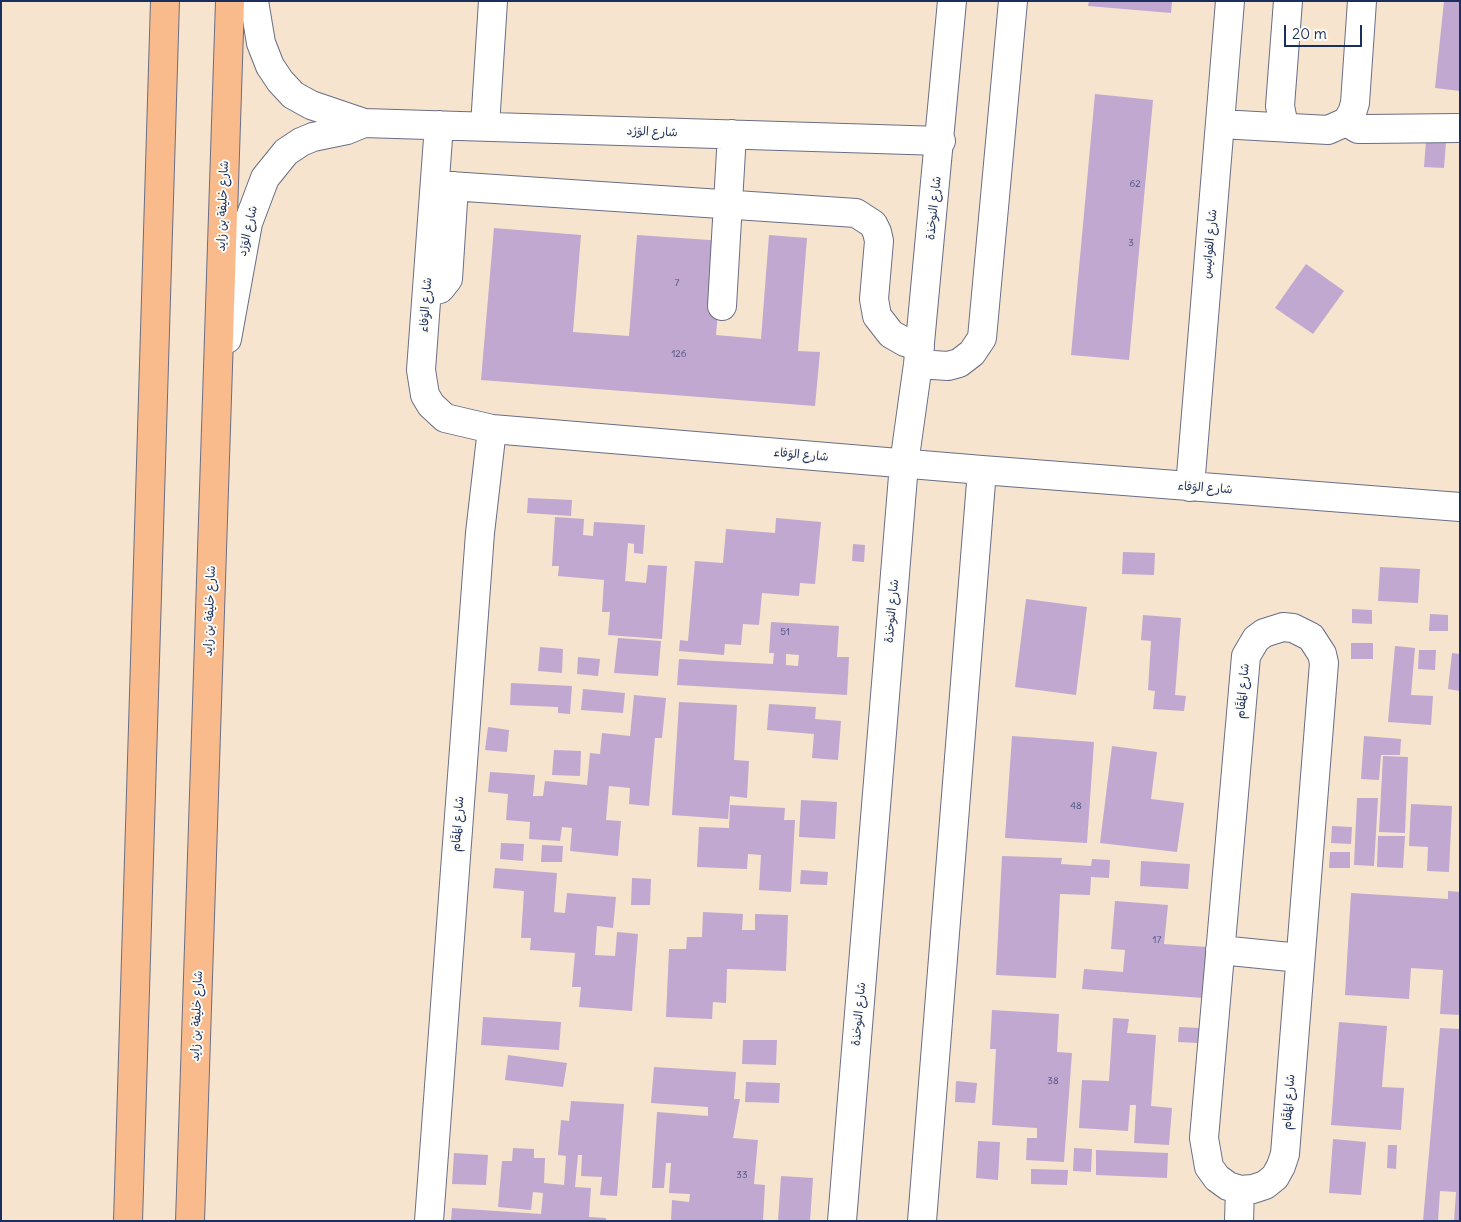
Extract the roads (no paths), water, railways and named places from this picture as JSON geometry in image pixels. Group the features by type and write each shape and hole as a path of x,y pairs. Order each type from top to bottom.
{"highway":[{"path":"128,1221 164,1"},
{"name":"شارع خليفة بن زايد","path":"190,1221 230,1"}],"street":[{"name":"شارع الوَرْد","path":"254,1 260,43 270,66 280,81 293,95 311,105 364,123 940,141"},
{"path":"485,126 493,1"},
{"name":"شارع النوخذة","path":"842,1221 904,464 919,355 952,1"},
{"path":"445,185 847,211 864,218 878,232 879,241 874,299 877,316 891,334 905,342 919,355 948,366 959,363 972,353 982,338 1013,1"},
{"name":"شارع الفوانيس","path":"1190,487 1230,1"},
{"path":"1288,1 1280,106 1283,121 1289,128"},
{"path":"1220,124 1328,130 1338,128 1346,122 1352,113 1354,103 1362,1"},
{"path":"1346,122 1358,129 1460,128"},
{"name":"شارع الوَرْد","path":"216,401 248,223 266,178 286,152 301,142 313,136 347,130 364,123"},
{"name":"شارع الوَفاء","path":"439,125 445,185 427,292 421,370 425,395 431,405 445,418 492,428 904,464 1460,507"},
{"path":"722,306 732,134"},
{"name":"شارع المَقَام","path":"429,1221 480,533 492,428"},
{"path":"922,1221 982,470"},
{"name":"شارع المَقَام","path":"1283,627 1293,628 1311,637 1322,654 1324,663 1300,958 1283,1160 1274,1177 1265,1185 1253,1189 1240,1190 1228,1186 1217,1178 1209,1167 1204,1138 1246,656 1256,639 1264,633 1283,627"},
{"path":"1220,950 1300,958"},
{"path":"1239,1221 1240,1190"}]}
